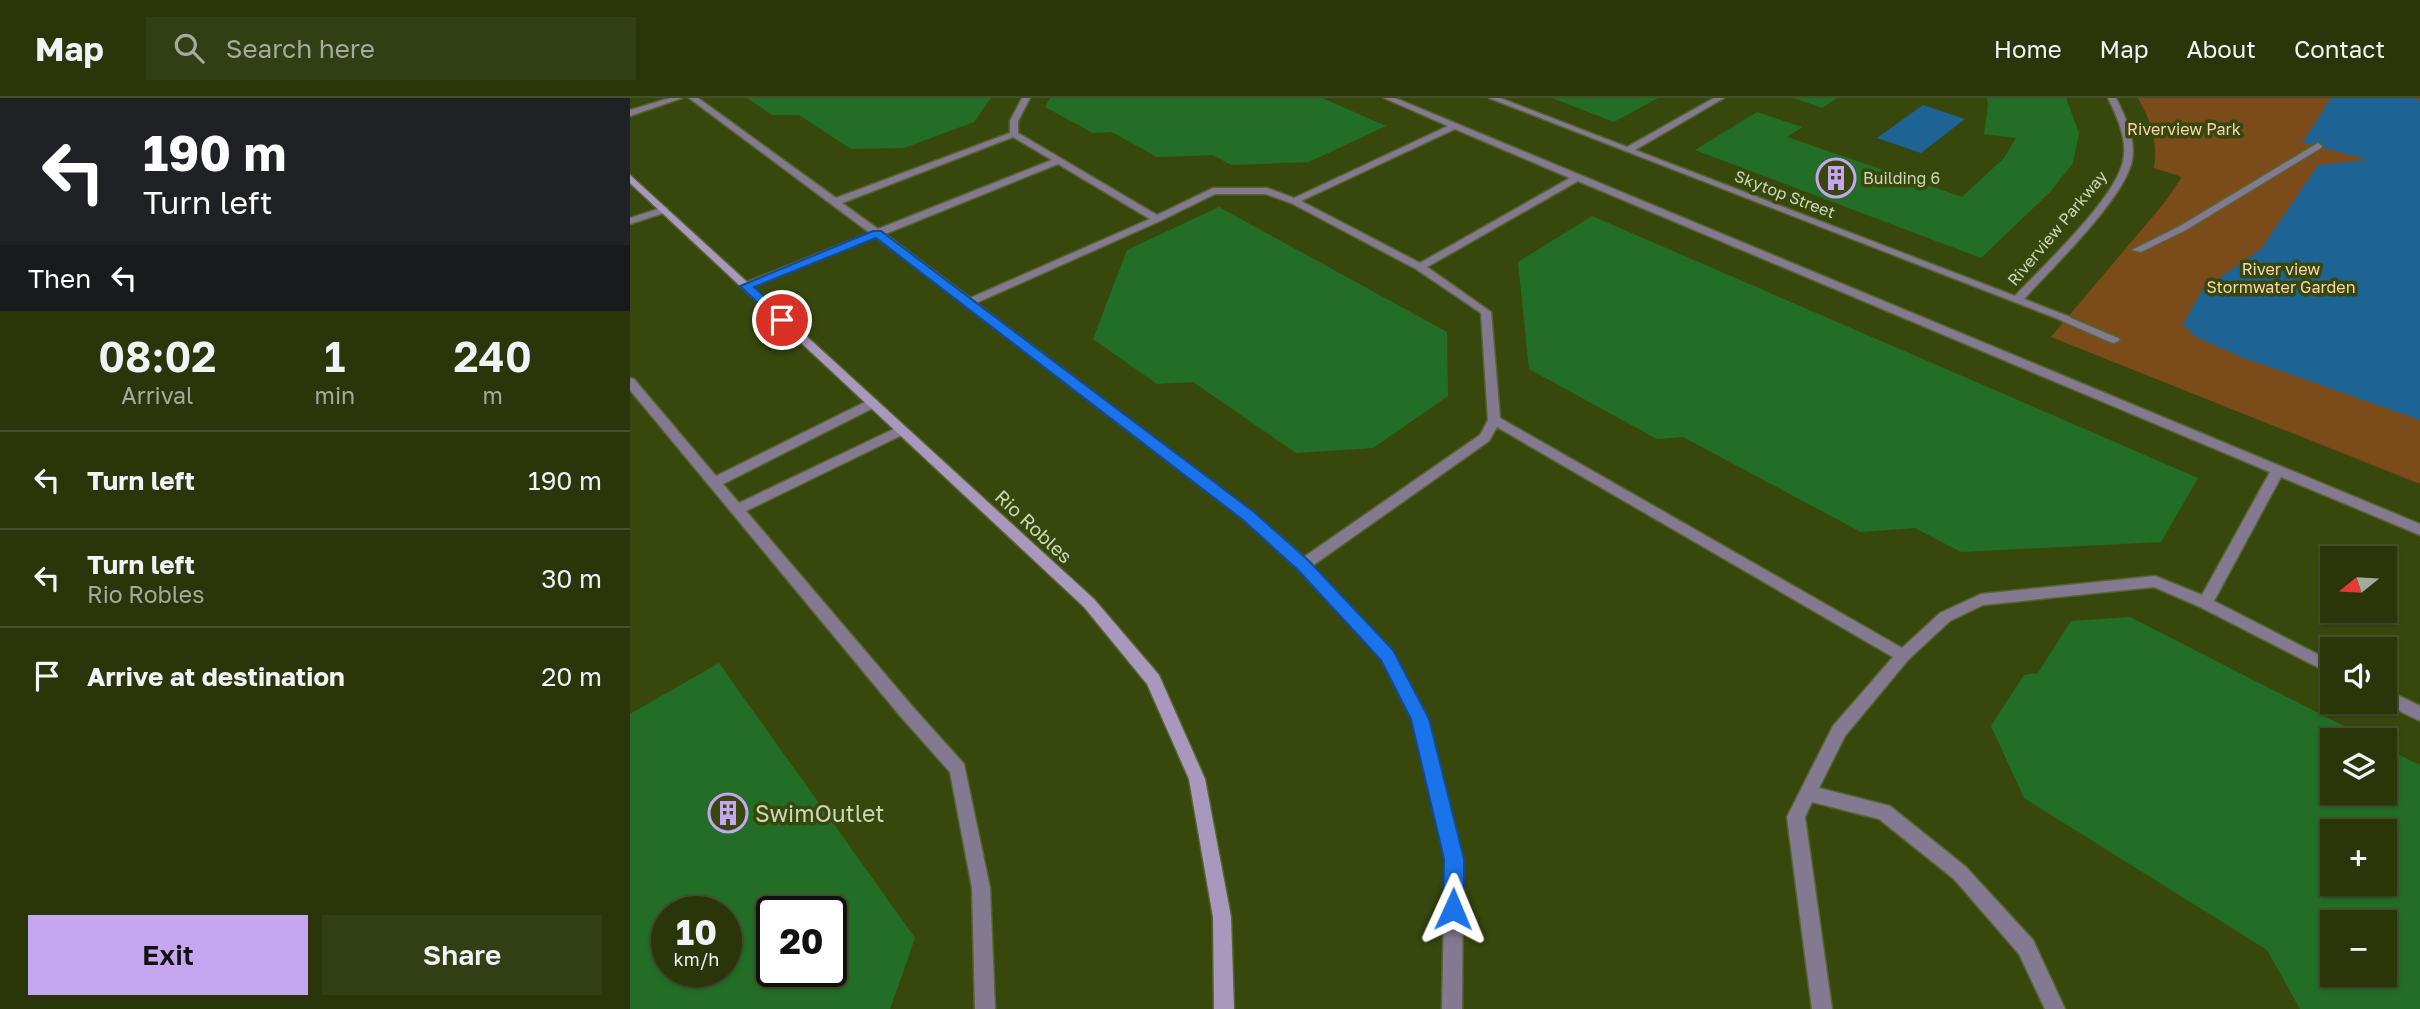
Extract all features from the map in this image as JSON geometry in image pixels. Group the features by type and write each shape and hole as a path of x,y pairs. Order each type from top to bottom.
{"street":[{"path":"630,113 678,98"},
{"path":"693,98 877,233 1248,516 1303,565 1387,655 1420,719 1454,859 1452,1009"},
{"path":"1014,134 1014,121 1026,98"},
{"path":"1388,98 2420,530"},
{"name":"Skytop Street","path":"1493,98 2017,299 2114,340"},
{"path":"1628,150 1720,98"},
{"name":"Riverview Parkway","path":"2017,299 2115,190 2128,163 2127,138 2121,115 2112,98"},
{"path":"1294,201 1455,126"},
{"path":"835,202 1014,134"},
{"path":"1014,134 1157,219"},
{"path":"2137,250 2183,228 2318,146"},
{"path":"746,286 1058,161"},
{"path":"1420,267 1578,177"},
{"name":"Rio Robles","path":"630,178 1089,603 1153,680 1197,779 1222,917 1224,1009"},
{"path":"968,303 1157,219 1213,191 1267,191 1294,201 1420,267 1486,312 1494,420 1485,438 1303,565"},
{"path":"630,221 664,210"},
{"path":"630,383 958,769 981,888 985,1009"},
{"path":"714,482 873,403"},
{"path":"1494,420 1903,656"},
{"path":"737,510 902,430"},
{"path":"2205,603 2277,472"},
{"path":"1822,1009 1796,817 1839,731 1903,656 1945,617 1981,600 2155,581 2205,603 2320,662"},
{"path":"2397,702 2420,714"},
{"path":"1808,793 1884,812 1960,873 2026,947 2055,1009"}],"green space":[{"name":"River view Stormwater Garden","path":"2138,98 2420,98 2420,484 2051,337 2165,202 2182,177 2154,168 2152,132"}],"water":[{"path":"2331,98 2415,98 2420,101 2420,420 2244,358 2196,337 2183,324 2203,289 2261,249 2318,165 2368,160 2303,142"},
{"path":"1923,105 1965,119 1921,153 1877,138"}],"building":[{"path":"747,98 991,98 974,122 904,148 851,149 799,115 772,115"},
{"path":"1050,98 1322,98 1386,126 1309,162 1231,165 1213,155 1157,157 1112,132 1093,133 1045,107"},
{"path":"1552,98 1658,98 1614,122"},
{"path":"1794,98 1837,98 1822,108"},
{"name":"Building 6","path":"1987,98 2066,98 2079,133 2073,163 2050,192 1981,258 1695,150 1757,112 1802,127 1787,137 1962,197 2004,158 2016,138 1984,134"},
{"path":"1219,207 1447,332 1448,396 1373,448 1296,453 1193,382 1157,384 1093,339 1127,250"},
{"path":"1592,216 2198,478 2161,542 1961,552 1915,528 1861,532 1683,437 1657,439 1529,369 1518,262"},
{"path":"2130,617 2347,728 2320,728 2320,805 2397,805 2397,754 2420,765 2420,1009 2300,1009 2267,950 2024,798 1991,726 2024,675 2038,673 2071,621"},
{"name":"SwimOutlet","path":"719,663 915,938 890,1009 630,1009 630,714"}],"place":[{"name":"Building 6","path":"1836,178"},
{"name":"SwimOutlet","path":"728,813"}],"route":[{"path":"782,320 746,286 877,233 1248,516 1332,594 1387,655 1420,719 1454,859 1453,909"}],"park label":[{"name":"Riverview Park","path":"2184,129"}]}
